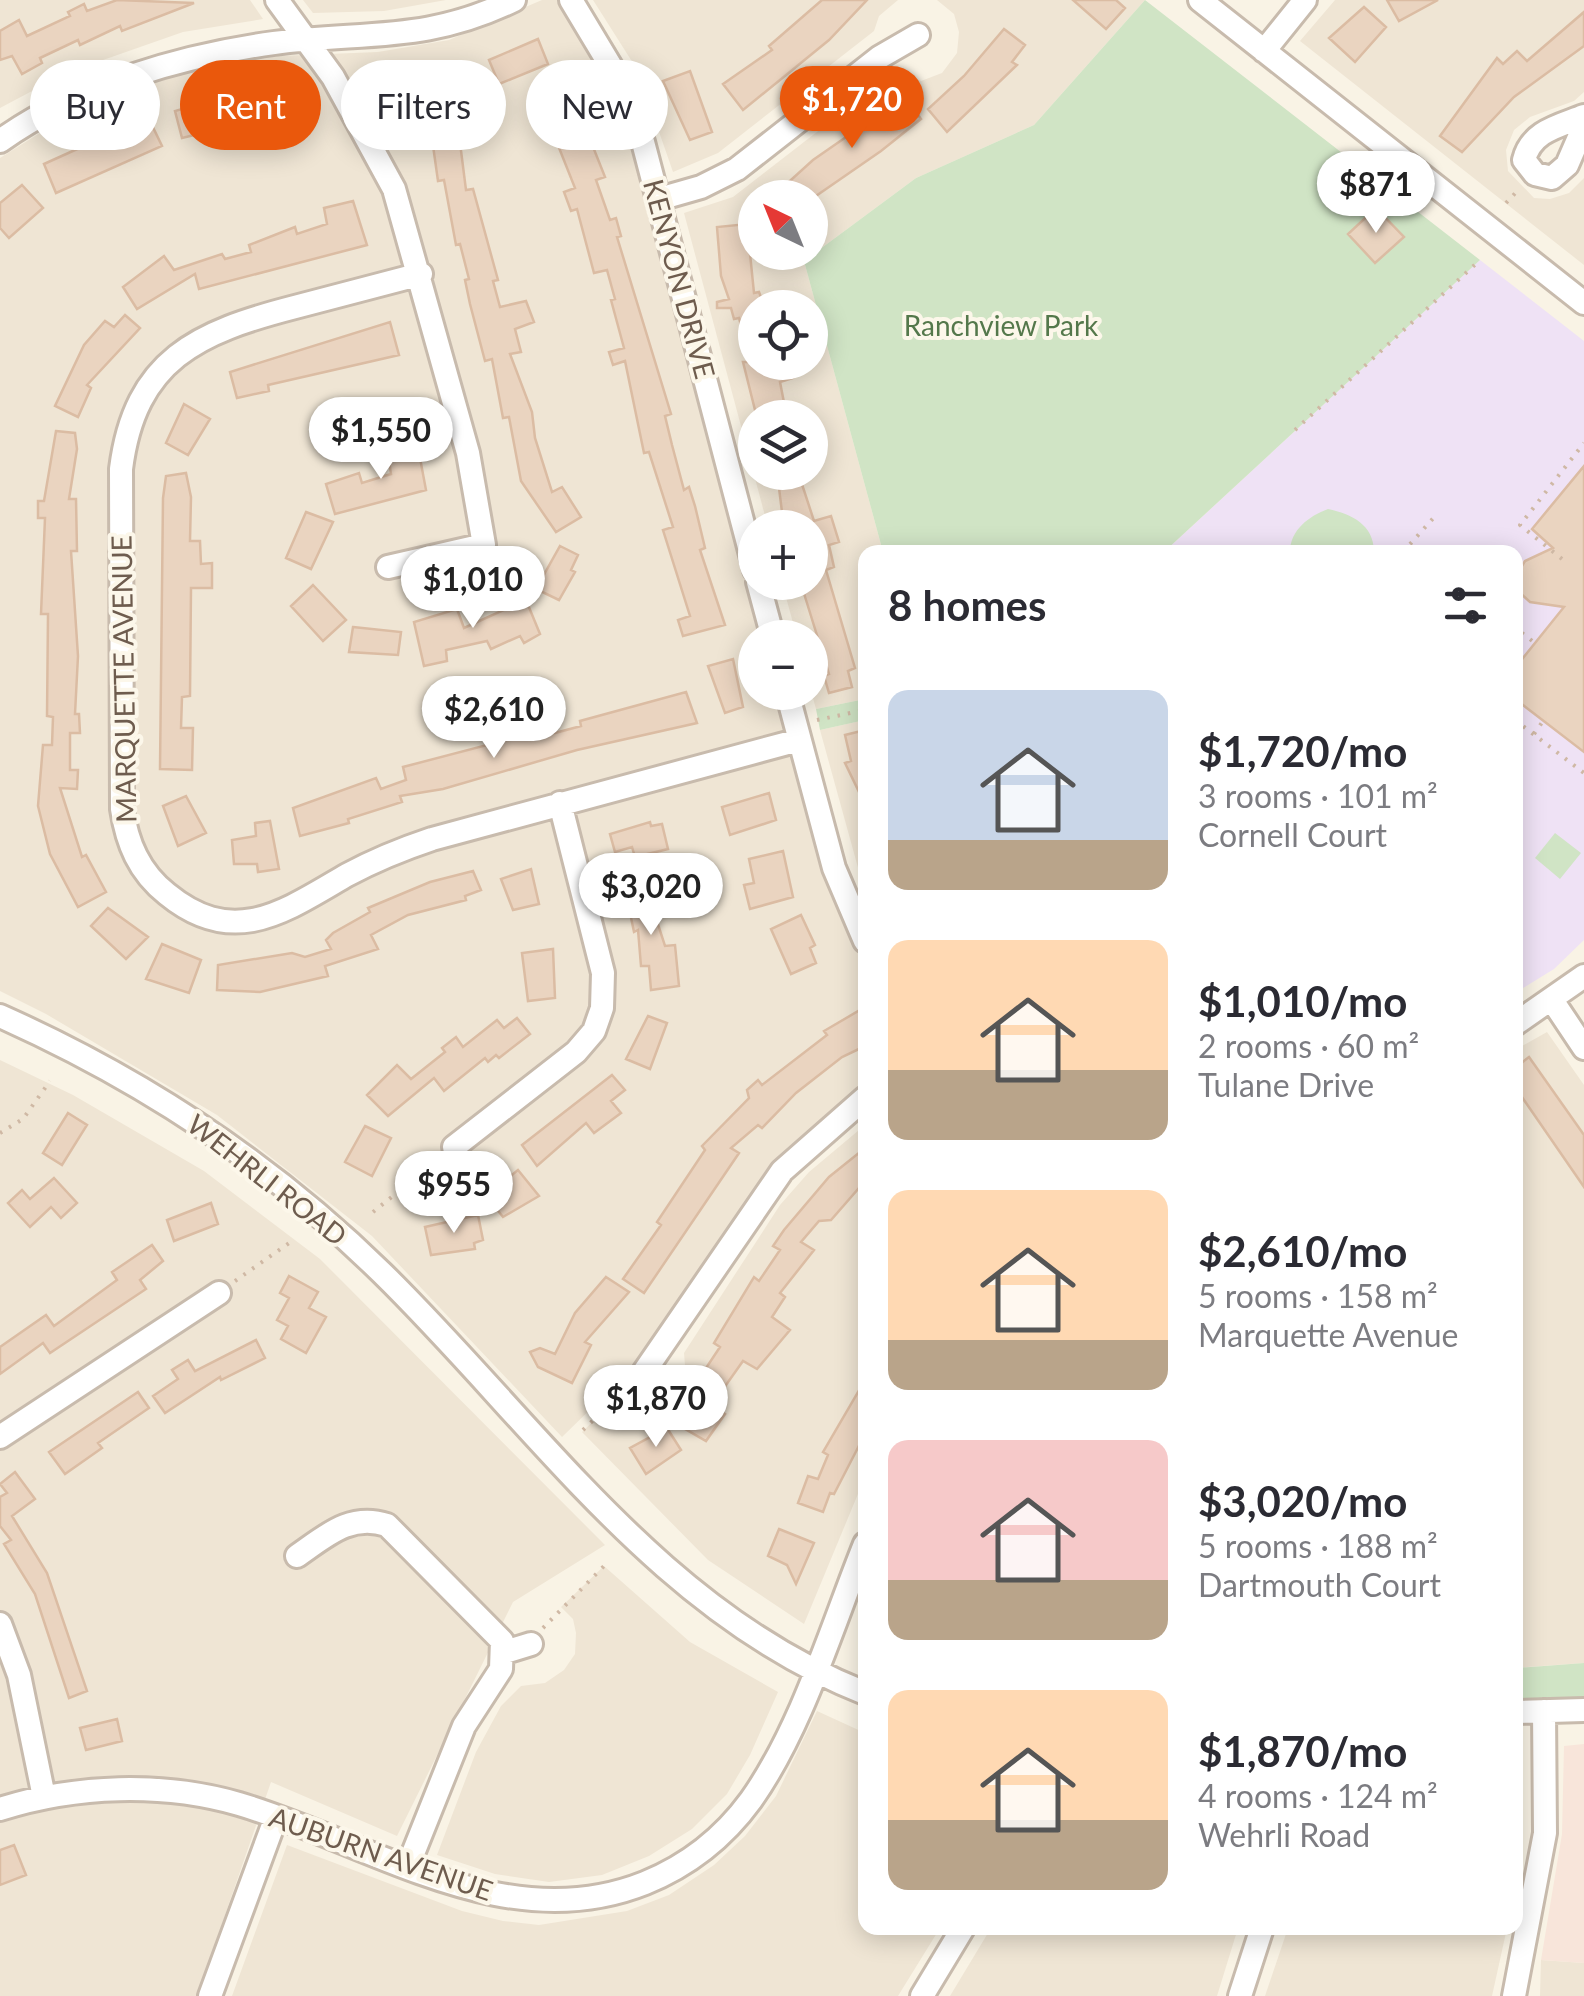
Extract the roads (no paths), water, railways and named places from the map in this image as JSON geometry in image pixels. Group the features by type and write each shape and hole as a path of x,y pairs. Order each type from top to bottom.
{"street":[{"path":"277,0 382,162 406,219 468,453 484,545 388,567"},
{"path":"0,142 64,105 138,75 214,54 423,33 514,0"},
{"name":"KENYON DRIVE","path":"570,0 613,70 642,142 739,510"},
{"path":"1200,0 1584,303"},
{"path":"1264,51 1305,0"},
{"path":"658,198 701,188 737,169 880,57 918,35"},
{"path":"1584,116 1538,134 1524,160 1535,174 1552,178 1567,165 1584,126"},
{"name":"MARQUETTE AVENUE","path":"421,274 222,327 172,358 144,392 124,438 120,469 125,828 138,862 153,884 180,905 213,918 255,920 307,902 383,856 560,803 799,740"},
{"path":"792,710 834,868 858,925"},
{"path":"454,1147 576,1052 594,1030 602,1008 603,973 560,803"},
{"path":"1523,1019 1584,976"},
{"path":"1552,1000 1584,1048"},
{"name":"WEHRLI ROAD","path":"0,1016 148,1092 287,1189 382,1272 603,1508 681,1583 771,1647 858,1690"},
{"path":"644,1372 782,1171 858,1104"},
{"path":"0,1437 219,1293"},
{"path":"297,1556 349,1522 387,1524 494,1631 505,1652 501,1669 464,1726 408,1866"},
{"name":"AUBURN AVENUE","path":"0,1809 44,1797 120,1790 167,1791 239,1804 492,1896 552,1903 597,1899 661,1876 708,1846 749,1802 778,1754 858,1561"},
{"path":"0,1624 19,1676 44,1797"},
{"path":"505,1652 531,1644"},
{"path":"1523,1712 1584,1710"},
{"path":"1514,1996 1545,1833 1544,1711"},
{"path":"210,1996 276,1817"},
{"path":"922,1996 960,1935"},
{"path":"1240,1996 1260,1935"}],"park label":[{"name":"Ranchview Park","path":"1001,326"}]}
